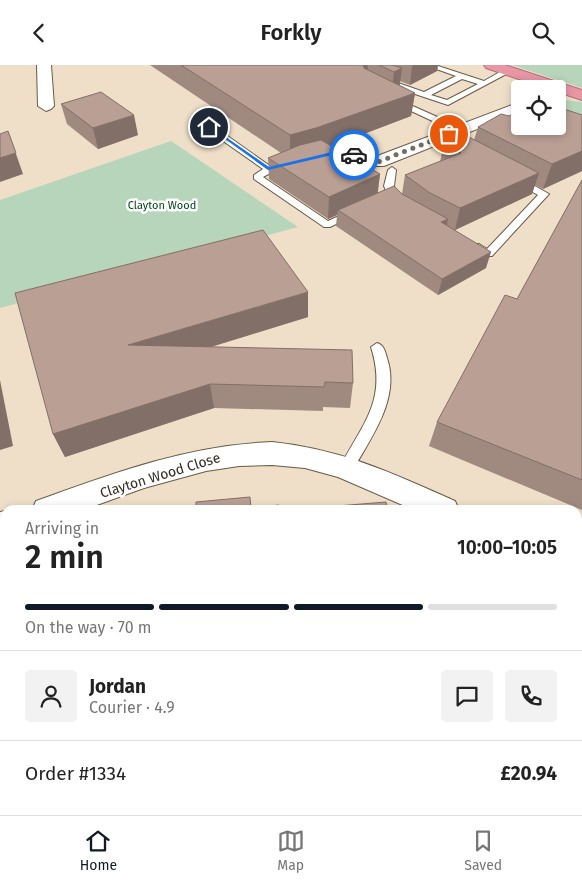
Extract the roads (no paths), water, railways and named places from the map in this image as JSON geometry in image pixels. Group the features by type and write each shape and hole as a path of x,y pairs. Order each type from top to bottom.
{"highway":[{"path":"486,65 508,71"},
{"path":"491,65 532,80"},
{"path":"566,92 582,95"}],"street":[{"path":"44,65 46,106"},
{"path":"379,163 444,140 459,130 511,110"},
{"name":"Clayton Wood Close","path":"62,505 186,464 227,454 262,453 306,457 361,473 433,505"}],"lane":[{"path":"428,65 485,84"},
{"path":"354,67 404,88 448,103 508,71"},
{"path":"425,95 462,76"},
{"path":"392,99 459,130"},
{"path":"209,127 268,169"},
{"path":"323,155 332,153 379,163 389,187 396,197 376,201"},
{"path":"287,164 268,169 257,177 327,225 360,209"},
{"path":"463,239 488,254 544,193 509,175"},
{"path":"346,469 380,407 384,394 386,379 384,362 377,347"}],"park label":[{"name":"Clayton Wood","path":"162,205"}]}
